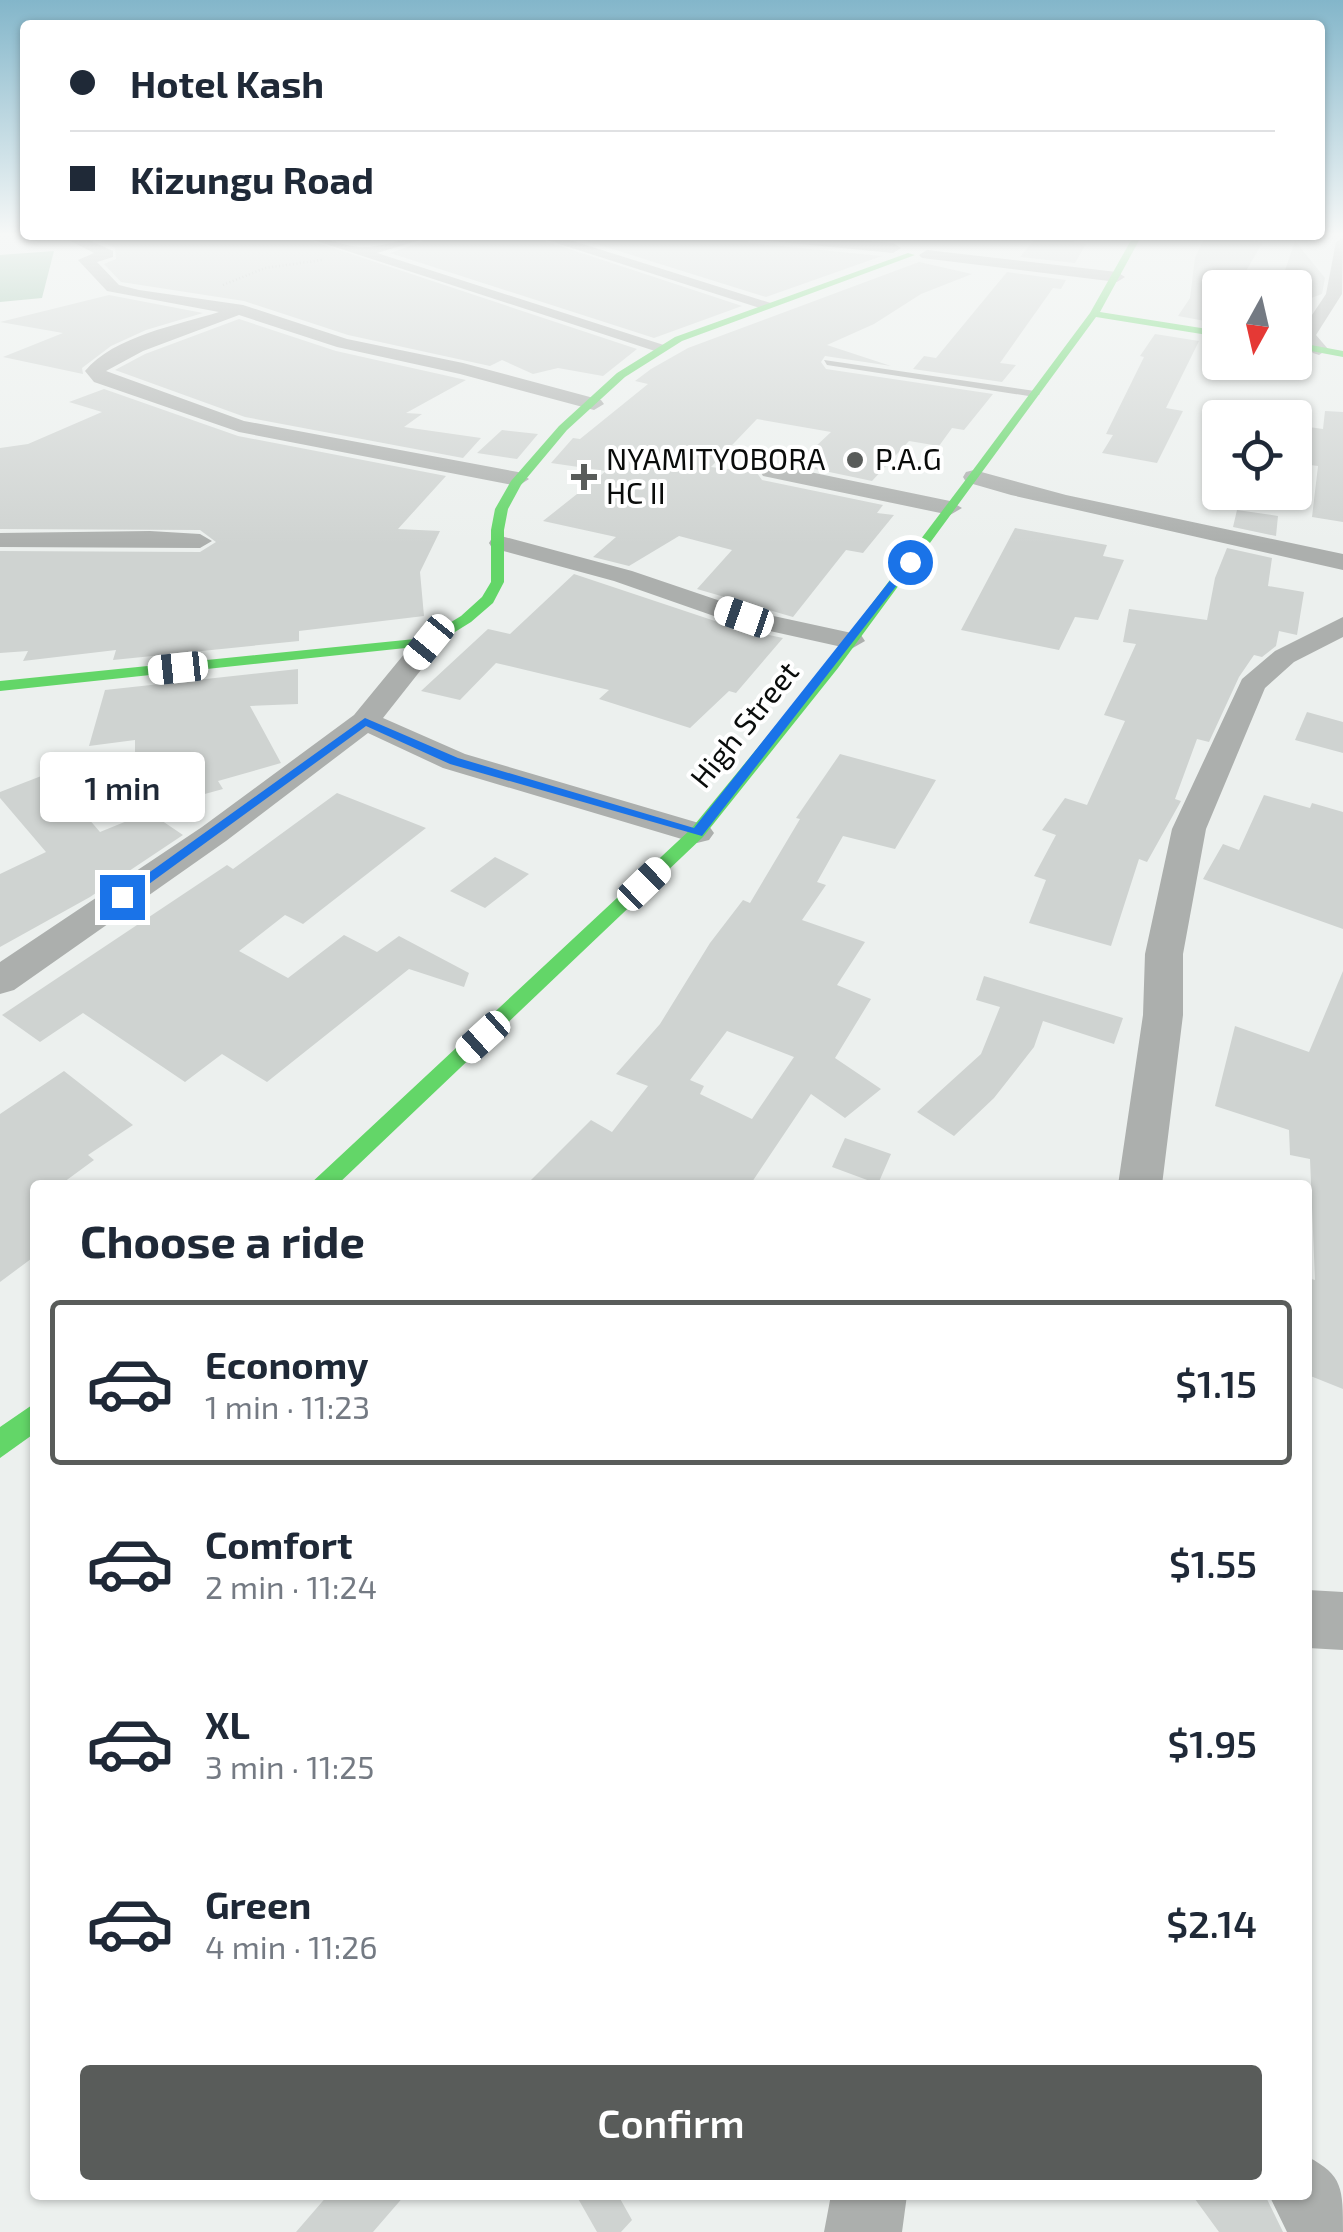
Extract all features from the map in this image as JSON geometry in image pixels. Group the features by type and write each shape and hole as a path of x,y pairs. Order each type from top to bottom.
{"main road":[{"path":"0,686 429,642 472,619 492,599 505,572 495,528 500,509 518,480 632,367 661,347 690,336"},
{"name":"High Street","path":"326,1180 697,833 851,641 1077,336"},
{"path":"1312,348 1343,354"},
{"path":"0,1444 30,1420"}],"street":[{"path":"171,336 99,364 95,371 101,378 239,426 518,480"},
{"path":"325,336 594,404"},
{"path":"627,336 661,347"},
{"path":"1308,336 1319,349"},
{"path":"771,470 950,508"},
{"path":"974,478 1074,505 1220,532 1343,562"},
{"path":"0,540 94,542 167,537 200,541"},
{"path":"500,543 623,576 744,617 851,641"},
{"path":"1141,1180 1162,1014 1164,954 1189,830 1252,685 1267,666 1290,650 1343,625"},
{"path":"0,981 214,834 365,721 429,642"},
{"path":"365,721 454,761 697,833"},
{"path":"1312,1619 1343,1620"},
{"path":"863,2232 868,2200"},
{"path":"1311,2200 1334,2232"}],"lane":[{"path":"827,362 1034,394"}],"building":[{"path":"55,336 133,336 111,346 82,368 83,374 3,357"},
{"path":"193,336 291,336 336,351 466,380 406,413 422,414 404,427 481,438 463,458 245,417 115,370"},
{"path":"353,336 598,336 637,349 603,376 558,368 533,374 502,360 490,366"},
{"path":"720,336 847,336 827,345 891,366 825,356 821,362 826,369 993,394 964,430 952,428 939,446 909,441 872,481 796,465 831,432 757,419 711,467 757,473 762,480 883,505 877,513 894,515 863,553 846,550 793,617 697,589 732,550 679,536 629,566 593,557 616,537 543,521 606,471 551,463 573,438 580,439 648,384 635,381 688,348"},
{"path":"954,336 1019,336 1000,363 1016,365 1002,382 913,369 924,356 936,358"},
{"path":"1154,336 1199,341 1166,408 1183,411 1157,463 1102,453 1113,435 1106,434 1144,357 1140,356"},
{"path":"104,389 238,436 446,476 398,529 440,531 420,572 424,616 299,631 299,641 113,660 116,650 23,661 28,651 0,653 0,551 200,552 216,542 200,530 0,529 0,448 28,444 102,412 69,402"},
{"path":"1325,411 1343,412 1343,522 1312,517 1318,466 1312,465 1312,427 1323,429"},
{"path":"502,430 538,434 517,459 477,453"},
{"path":"1237,510 1278,516 1276,536 1233,527"},
{"path":"1015,528 1107,545 1103,556 1124,560 1098,620 1075,617 1059,650 961,630"},
{"path":"1227,548 1272,558 1268,586 1304,592 1297,635 1279,631 1276,646 1262,657 1254,655 1239,677 1209,742 1197,739 1175,799 1181,801 1147,862 1139,859 1111,946 1029,923 1046,880 1034,876 1056,835 1042,830 1065,798 1087,805 1125,721 1104,715 1136,644 1123,642 1129,609 1207,620 1215,578"},
{"path":"574,574 733,627 783,638 736,693 729,691 690,728 599,699 609,690 496,663 460,700 421,691 488,629 510,634"},
{"path":"298,669 298,704 250,706 281,763 218,781 223,789 161,806 135,755 135,740 89,746 105,690"},
{"path":"1307,712 1343,722 1343,753 1295,740"},
{"path":"840,754 936,780 895,849 843,836 817,882 826,885 802,920 865,942 837,985 871,999 835,1058 881,1089 845,1118 811,1094 753,1180 531,1180 591,1120 612,1132 648,1086 616,1074 660,1024 710,943 743,900 750,903 800,819 796,818","holes":["727,1031 794,1057 752,1119 700,1094 704,1086 690,1080"]},
{"path":"49,773 100,832 149,812 183,835 90,897 0,947 0,874 46,852 0,798 0,792"},
{"path":"337,793 426,828 303,924 285,915 239,951 288,978 344,935 377,952 399,936 469,973 464,987 409,969 267,1082 222,1054 185,1082 83,1013 40,1042 2,1015 227,865 233,869"},
{"path":"1264,795 1310,808 1312,803 1343,812 1343,929 1203,879 1223,844 1239,850"},
{"path":"495,857 529,874 485,908 450,891"},
{"path":"1343,971 1343,1389 1312,1377 1312,1279 1315,1280 1310,1159 1290,1155 1289,1130 1215,1106 1235,1026 1309,1052"},
{"path":"984,976 1123,1018 1114,1044 1043,1021 1034,1047 994,1098 954,1136 917,1112 981,1054 1000,1007 976,1000"},
{"path":"64,1071 133,1125 88,1155 94,1160 67,1180 30,1180 30,1260 0,1282 0,1114"},
{"path":"845,1138 891,1154 880,1180 867,1180 832,1167"},
{"path":"324,2200 401,2200 373,2232 296,2232"},
{"path":"579,2200 621,2200 632,2220 621,2232 597,2232"},
{"path":"1196,2200 1267,2200 1283,2232 1219,2232"}],"traffic: fast":[{"path":"0,686 429,642 488,600 497,582 497,530 502,509 529,466 601,391 641,360 686,336"},
{"path":"326,1180 697,833 833,665 1078,336"},
{"path":"1312,348 1343,354"},
{"path":"0,1444 30,1420"}],"place":[{"name":"P.A.G","path":"855,460"},
{"name":"NYAMITYOBORA HC II","path":"584,477"}],"route":[{"path":"122,897 365,721 454,761 697,833 833,665 910,562"}]}
